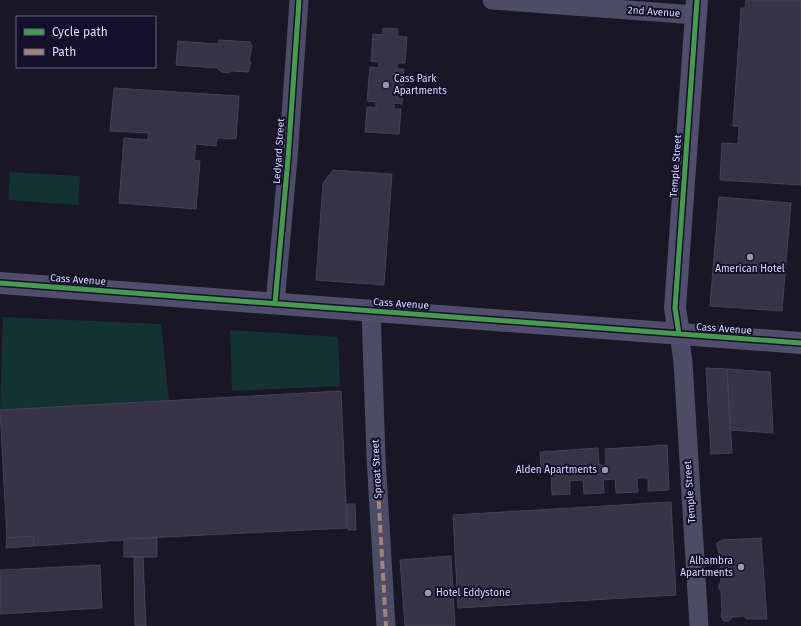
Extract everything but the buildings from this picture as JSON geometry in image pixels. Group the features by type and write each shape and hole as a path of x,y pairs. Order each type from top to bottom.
{"street":[{"name":"Ledyard Street","path":"275,303 288,158 299,0"},
{"name":"2nd Avenue","path":"492,0 696,7"},
{"name":"Temple Street","path":"696,7 675,308 683,362 699,626"},
{"name":"Cass Avenue","path":"0,283 801,343"},
{"name":"Sproat Street","path":"371,311 378,489 386,626"}],"green space":[{"path":"10,172 80,176 78,205 8,200"},
{"path":"3,317 161,324 169,401 0,410"},
{"path":"230,330 338,337 340,386 232,391"}],"marked path":[{"path":"378,489 386,626"}],"cycle path":[{"path":"275,303 288,159 299,0"},
{"path":"679,334 675,308 697,0"},
{"path":"0,283 801,343"}],"place":[{"name":"Cass Park Apartments","path":"386,85"},
{"name":"American Hotel","path":"750,257"},
{"name":"Alden Apartments","path":"605,470"},
{"name":"Alhambra Apartments","path":"741,567"},
{"name":"Hotel Eddystone","path":"428,593"}]}
